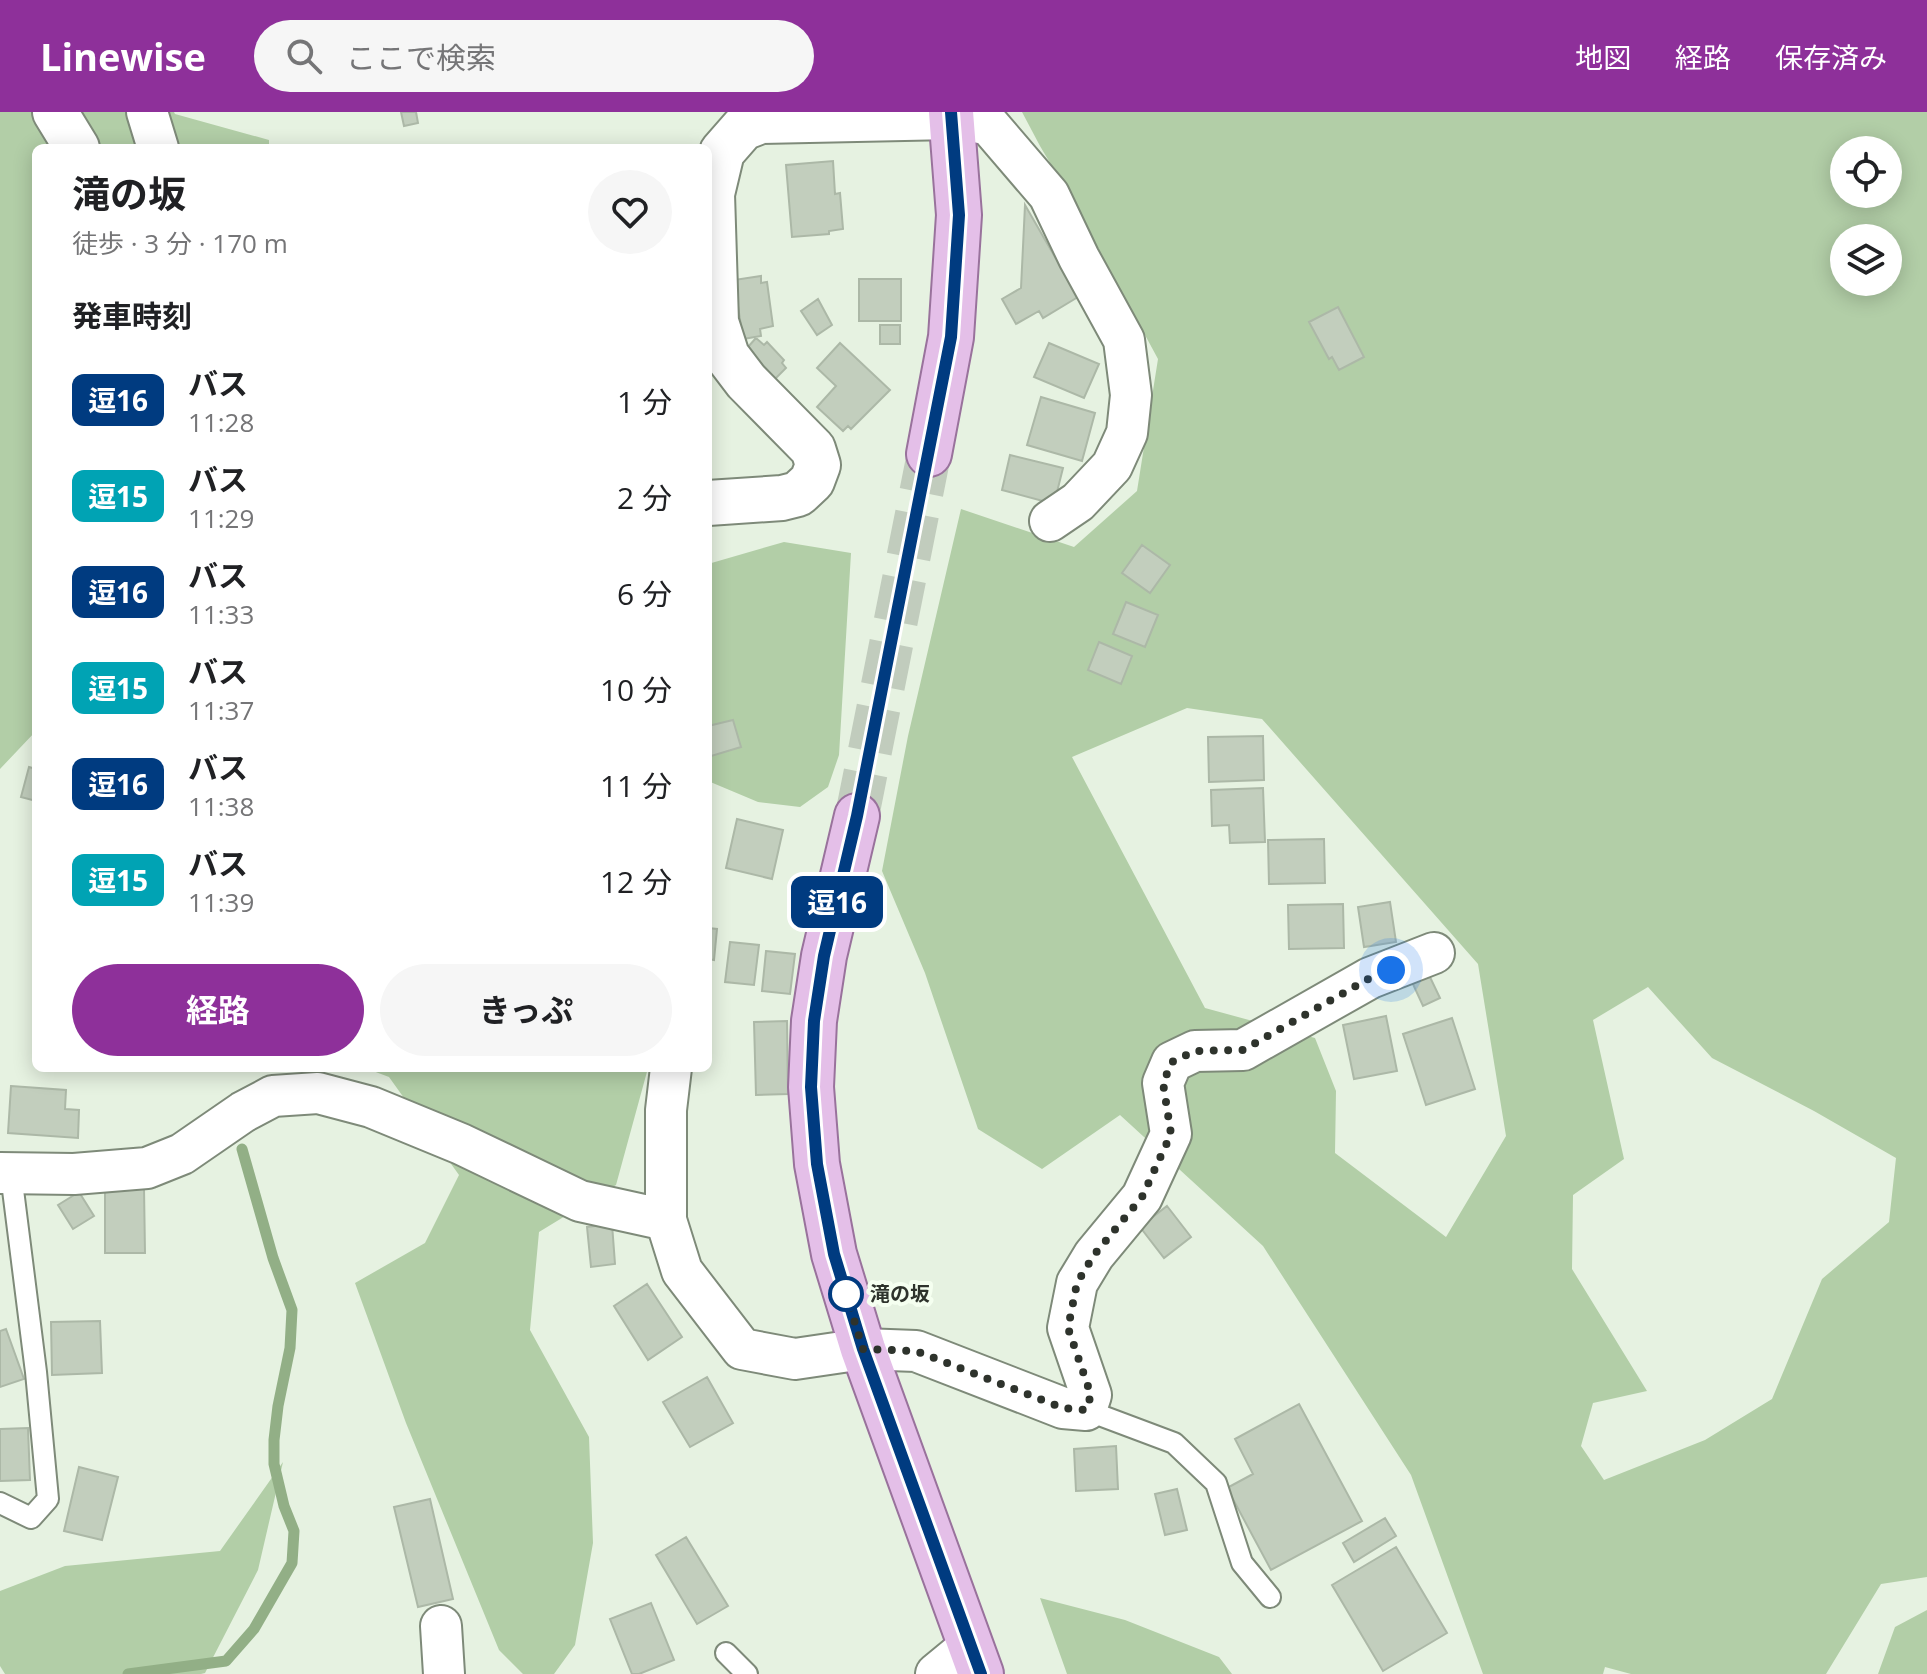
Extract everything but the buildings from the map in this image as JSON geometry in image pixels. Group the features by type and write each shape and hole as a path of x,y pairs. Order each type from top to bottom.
{"main road":[{"path":"929,454 951,337 959,215 951,115"},
{"path":"857,816 824,956 814,1021 811,1087 817,1164 834,1254 863,1349 975,1660"}],"street":[{"path":"55,112 75,144"},
{"path":"712,503 798,494 812,481 818,465 813,449 746,381 727,356 716,322 712,194 722,152 736,120 951,115 989,125 1049,195 1124,340 1131,395 1127,433 1112,466 1078,502 1050,521"},
{"path":"671,1072 666,1110 666,1220 682,1271 742,1349 795,1359 863,1349 916,1351 1063,1408 1086,1410 1091,1395 1068,1328 1077,1283 1094,1255 1142,1197 1171,1134 1163,1083 1172,1062 1195,1051 1243,1050 1370,978 1434,953"},
{"path":"6,1174 74,1174 147,1168 182,1154 243,1112 273,1096 318,1093 396,1117 461,1144 580,1201 666,1220"},
{"path":"441,1626 444,1674"},
{"path":"936,1674 975,1660"}],"lane":[{"path":"0,1503 31,1518 48,1499 36,1372 6,1174"},
{"path":"1086,1410 1174,1443 1216,1483 1242,1563 1270,1597"},
{"path":"726,1653 747,1674"}],"green space":[{"path":"0,112 174,112 269,140 269,144 32,144 32,735 0,769"},
{"path":"1022,112 1927,112 1927,1577 1881,1584 1826,1674 1631,1674 1605,1667 1603,1674 1483,1674 1411,1475 1263,1246 1120,1115 1042,1169 978,1129 925,973 882,871 908,736 961,509 1074,547 1137,491 1158,359","holes":["1187,708 1262,719 1478,964 1506,1136 1446,1237 1335,1153 1336,1091 1315,1038 1205,1008 1072,757","1648,987 1712,1058 1896,1158 1889,1222 1822,1279 1772,1399 1705,1440 1604,1480 1581,1446 1593,1403 1647,1391 1572,1269 1573,1195 1624,1159 1593,1020"]},
{"path":"784,542 851,553 839,755 828,787 800,807 758,802 712,783 712,563"},
{"path":"376,1072 647,1072 616,1185 539,1232 530,1330 589,1437 593,1543 575,1645 554,1674 523,1674 499,1650 406,1423 355,1283 425,1243 459,1175 389,1077"},
{"path":"283,1462 258,1570 205,1673 5,1674 0,1666 0,1591 65,1566 220,1551"},
{"path":"1040,1598 1125,1620 1219,1657 1232,1674 1067,1674"},
{"path":"1927,1610 1927,1674 1878,1674 1895,1627"}],"waterway":[{"path":"128,1674 226,1661 254,1629 292,1563 294,1531 284,1506 274,1464 274,1440 290,1348 292,1310 273,1258 242,1149"}],"tunnel":[{"path":"857,816 929,454"}],"bus line":[{"name":"逗16","path":"951,112 959,215 951,337 857,816 824,956 814,1021 811,1087 817,1164 834,1254 863,1349 981,1674"}],"place":[{"name":"滝の坂","path":"846,1294"}],"route":[{"path":"846,1294 863,1349 916,1351 1063,1408 1086,1410 1091,1395 1068,1328 1077,1283 1094,1255 1142,1197 1171,1134 1163,1083 1172,1062 1195,1051 1243,1050 1370,978 1391,970"}]}
